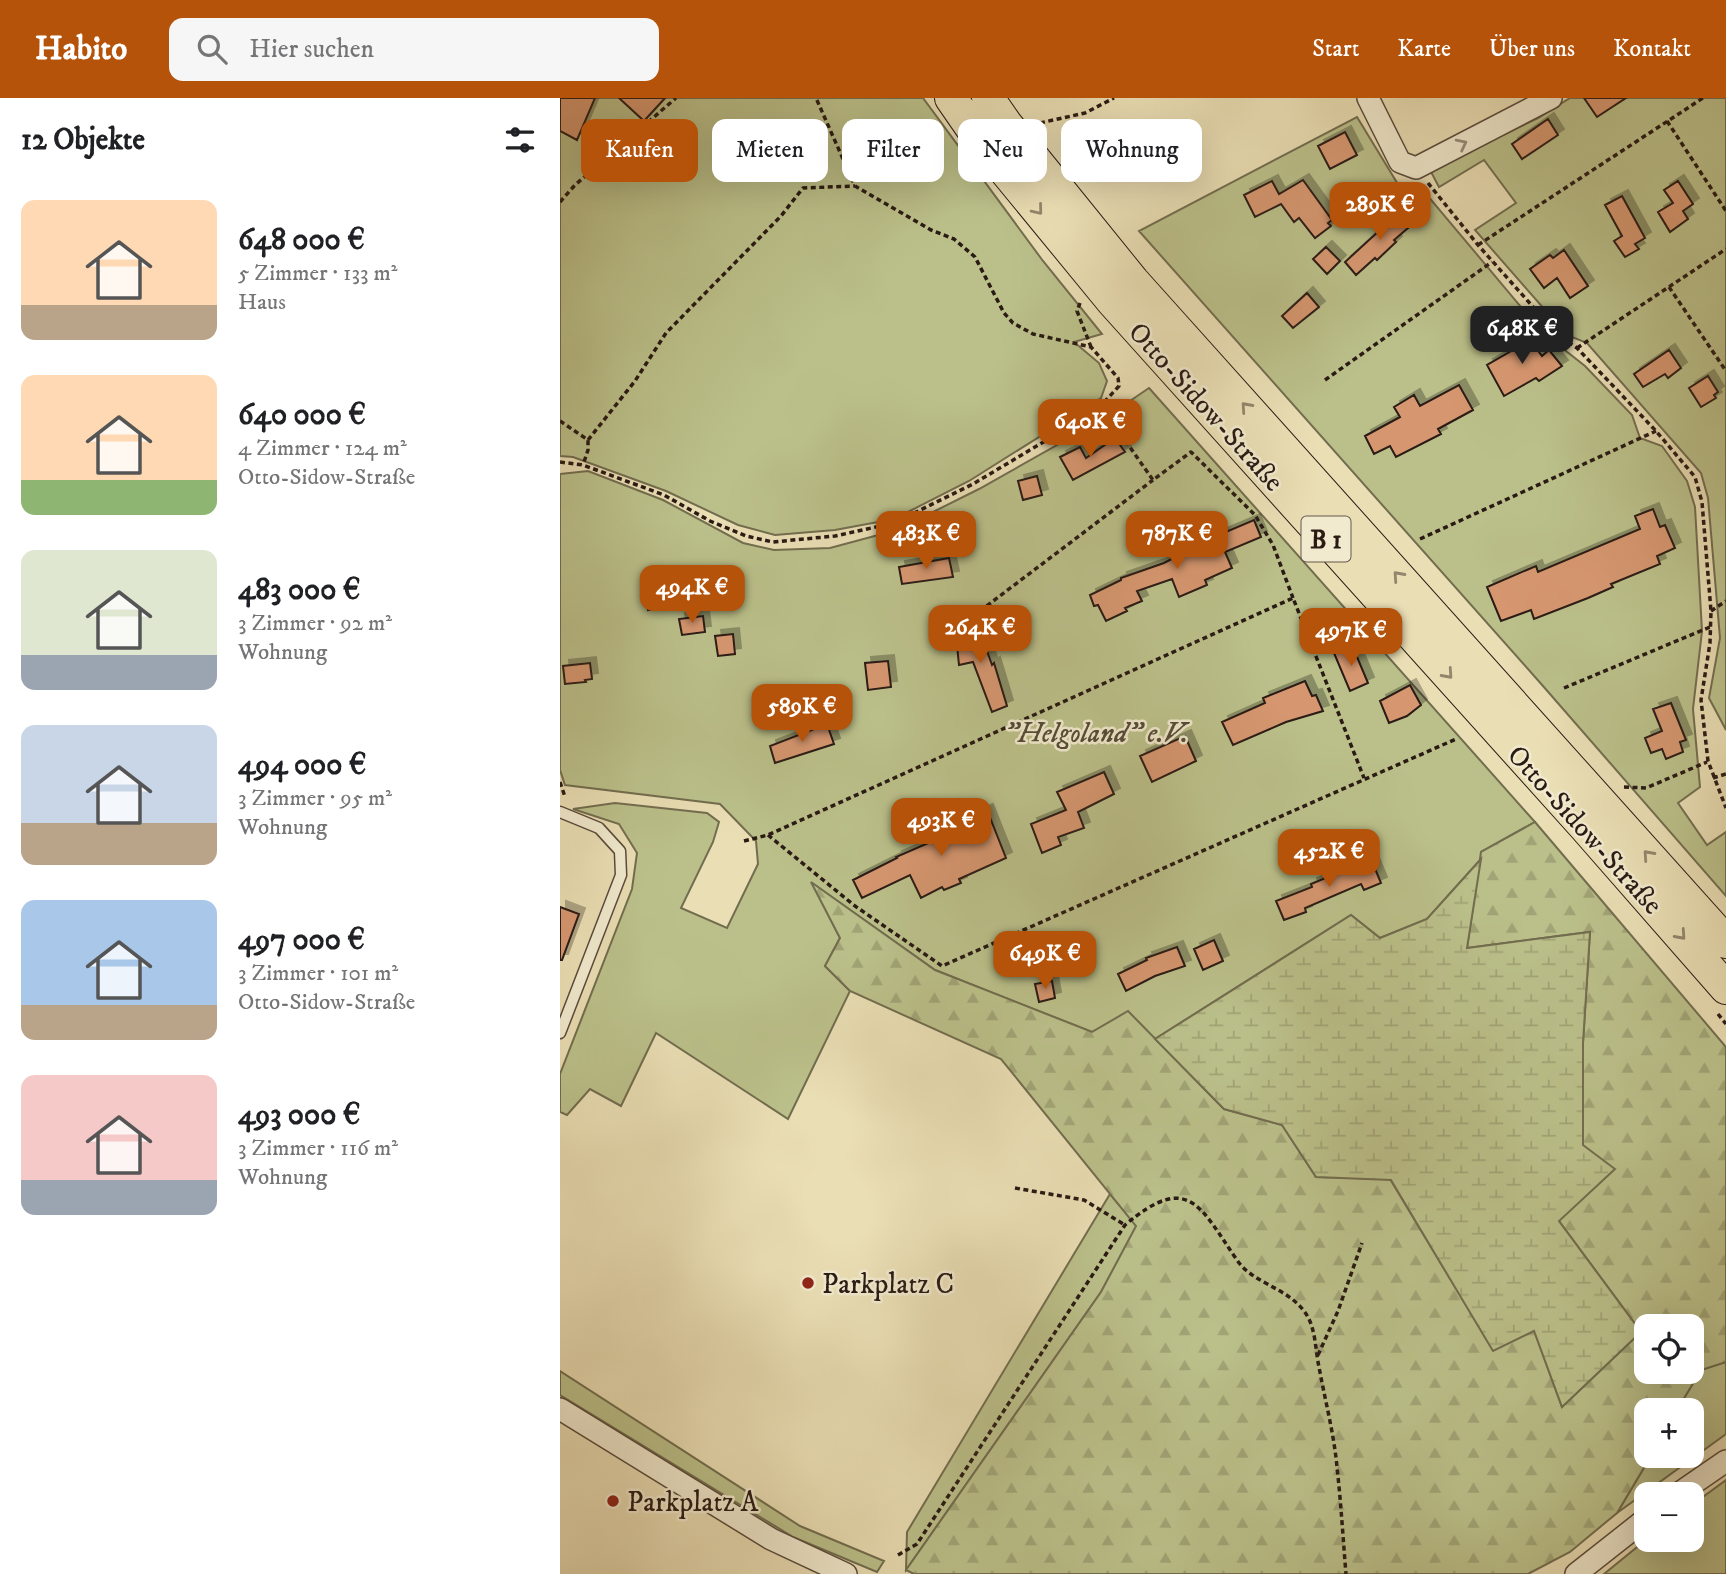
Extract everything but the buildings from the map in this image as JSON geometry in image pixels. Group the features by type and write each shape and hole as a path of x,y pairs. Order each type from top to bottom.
{"main road":[{"name":"Otto-Sidow-Straße","path":"951,98 980,140 1113,302 1594,837 1726,988"},
{"name":"Otto-Sidow-Straße","path":"988,98 1133,281 1726,942"}],"street":[{"path":"1368,98 1408,165 1543,100"},
{"path":"560,1409 813,1567 846,1574"},
{"path":"1695,1482 1726,1461"},
{"path":"1576,1574 1634,1528"}],"lane":[{"path":"560,811 599,828 620,850 621,875 560,1033"}],"path":[{"path":"560,202 575,185 676,98"},
{"path":"816,98 855,186"},
{"path":"1047,122 1085,113 1114,98"},
{"path":"1478,245 1703,98"},
{"path":"1667,121 1726,211"},
{"path":"1408,165 1559,336 1577,348 1656,430 1695,477 1702,502 1711,611 1710,643 1701,700 1708,761 1726,808"},
{"path":"583,465 588,440 635,382 667,333 780,216 803,188 855,186 931,230 954,239 975,257 1004,313 1013,323 1033,334 1091,347"},
{"path":"1577,348 1726,249"},
{"path":"1325,380 1492,262"},
{"path":"1669,287 1726,371"},
{"path":"560,462 583,465 664,495 746,536 773,542 835,536 894,523 973,484 1101,406 1119,386 1118,378 1091,347 1077,311 1081,300"},
{"path":"1101,406 1153,480"},
{"path":"560,421 588,440"},
{"path":"1420,539 1656,430"},
{"path":"980,611 1191,452 1255,515 1273,545 1364,778"},
{"path":"744,841 768,835 1293,598"},
{"path":"1711,611 1726,601"},
{"path":"1564,688 1710,627"},
{"path":"768,835 855,906 942,966 1456,739"},
{"path":"1624,788 1646,788 1708,761"},
{"path":"1713,778 1726,774"},
{"path":"560,782 566,799"},
{"path":"1015,1188 1084,1200 1125,1225"},
{"path":"898,1555 918,1544 1125,1225 1146,1207 1169,1198 1186,1198 1202,1210 1243,1270 1285,1292 1306,1312 1314,1334 1337,1465 1346,1574"},
{"path":"1317,1357 1338,1311 1362,1243"}],"green space":[{"path":"560,98 923,98 938,119 842,119 842,182 944,182 944,127 958,146 958,182 985,182 1043,261 1102,334 1074,342 1099,363 1107,381 1101,398 969,481 894,519 835,530 775,535 738,525 666,491 573,457 560,456"},
{"path":"1570,98 1726,98 1726,730 1709,698 1720,638 1708,498 1701,473 1587,343 1567,335 1475,230 1516,203 1484,160 1439,187 1430,170 1538,118"},
{"path":"1357,117 1407,199 1422,189 1542,332 1585,366 1632,415 1640,438 1662,446 1687,481 1695,507 1702,631 1693,709 1700,787 1678,803 1707,845 1726,832 1726,896 1139,231"},
{"name":"\"Helgoland\" e.V.","path":"1149,388 1535,822 1481,852 1481,859 1427,919 1380,938 1351,915 1155,1039 1128,1012 1092,1032 935,970 812,883 840,938 825,966 850,991 788,1119 656,1033 621,1106 590,1089 567,1115 560,1112 560,1074 632,889 637,853 619,824 573,809 615,803 707,813 719,822 713,842 681,908 727,928 758,864 756,841 720,804 565,785 560,770 560,474 588,471 663,500 743,543 774,550 830,548 897,530 979,489 1105,418"},
{"path":"1535,822 1726,1047 1726,1362 1704,1369 1704,1314 1634,1314 1634,1323 1559,1221 1583,1145 1583,1043 1590,932 1467,948 1481,852"},
{"path":"1481,859 1467,948 1590,932 1583,1043 1583,1145 1615,1169 1559,1221 1634,1323 1634,1339 1562,1407 1534,1331 1493,1351 1391,1180 1316,1177 1282,1125 1224,1109 1155,1039 1351,915 1380,938 1427,919"},
{"path":"811,882 935,970 1092,1032 1128,1011 1224,1109 1282,1125 1316,1177 1390,1179 1493,1350 1534,1330 1562,1407 1634,1339 1634,1384 1693,1384 1684,1398 1634,1398 1634,1468 1644,1468 1617,1513 1570,1552 1528,1574 914,1574 906,1570 1101,1292 1136,1226 1001,1059 850,991 825,966 840,938"},
{"path":"1110,1194 1137,1226 1101,1292 906,1570 907,1532"},
{"path":"1726,1362 1726,1434 1704,1450 1704,1398 1684,1398 1693,1384 1704,1384 1704,1369"},
{"path":"560,1371 800,1526 884,1561 877,1572 793,1537 560,1395"},
{"path":"1644,1468 1679,1468 1660,1482 1635,1482"},
{"path":"1726,1480 1726,1574 1604,1574 1634,1550 1634,1552 1704,1552 1704,1496"},
{"path":"1634,1484 1634,1501 1617,1513"}],"place":[{"name":"Parkplatz C","path":"808,1283"},
{"name":"Parkplatz A","path":"613,1501"}]}
